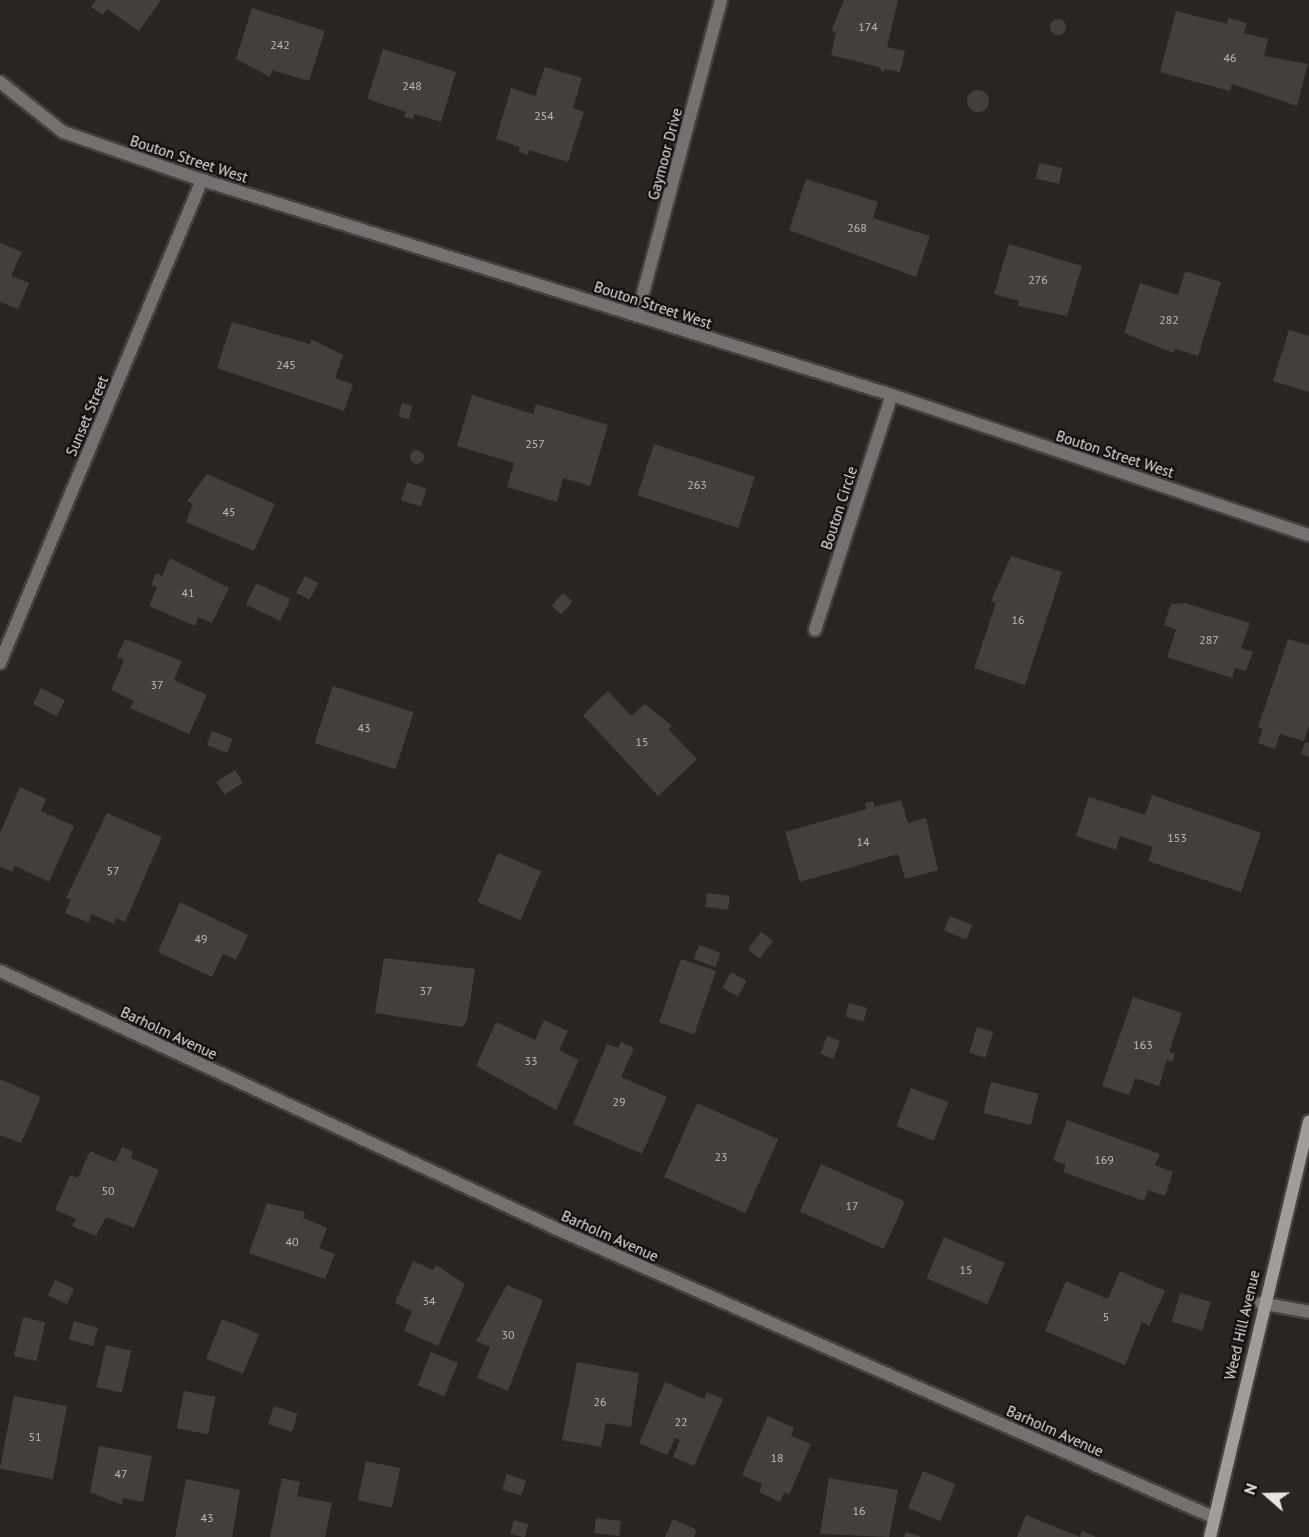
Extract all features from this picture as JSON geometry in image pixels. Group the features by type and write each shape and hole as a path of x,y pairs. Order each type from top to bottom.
{"main road":[{"name":"Weed Hill Avenue","path":"1210,1537 1261,1303 1309,1122"}],"street":[{"name":"Gaymoor Drive","path":"637,316 721,0"},
{"name":"Bouton Street West","path":"0,82 63,132 202,180 892,395 1309,535"},
{"name":"Sunset Street","path":"0,663 202,180"},
{"name":"Bouton Circle","path":"815,630 892,395"},
{"name":"Barholm Avenue","path":"0,971 559,1230 1213,1517"},
{"path":"1261,1303 1309,1312"}],"building":[{"path":"96,0 161,0 139,31 107,9 103,15 91,7"},
{"path":"844,0 898,0 887,47 905,51 900,72 885,69 883,74 879,67 831,55 836,32 831,31"},
{"path":"252,8 325,31 309,81 272,70 270,77 236,59"},
{"path":"1176,11 1227,24 1228,18 1247,23 1244,33 1268,39 1264,56 1308,64 1297,106 1232,84 1230,91 1160,72"},
{"path":"1058,19 1064,21 1066,27 1064,33 1058,35 1052,33 1050,27 1052,21"},
{"path":"383,49 456,72 441,122 415,114 413,119 404,117 406,112 367,99"},
{"path":"545,67 582,78 573,108 584,112 568,162 529,150 528,155 519,152 520,147 496,139 511,88 535,96"},
{"path":"978,90 986,93 989,101 986,109 978,112 970,109 967,101 970,93"},
{"path":"1039,163 1062,168 1059,184 1036,179"},
{"path":"806,179 878,202 873,218 930,236 916,277 789,230"},
{"path":"0,243 22,252 11,276 29,283 18,309 0,302"},
{"path":"1009,244 1082,266 1067,316 1018,306 1019,301 994,294"},
{"path":"1185,271 1221,282 1198,356 1175,349 1173,353 1124,333 1140,283 1178,295"},
{"path":"232,322 310,344 311,339 343,355 335,378 353,384 344,411 217,368"},
{"path":"1289,330 1309,336 1309,392 1273,381"},
{"path":"472,395 533,414 536,404 608,425 590,486 563,478 557,502 507,487 514,463 457,446"},
{"path":"402,403 413,406 409,419 398,417"},
{"path":"654,444 755,477 738,528 637,495"},
{"path":"417,450 422,452 424,457 422,462 417,464 412,462 410,457 412,452"},
{"path":"207,474 275,504 254,551 186,522 193,504 187,501"},
{"path":"407,482 427,489 421,507 401,500"},
{"path":"1011,556 1062,572 1025,685 974,668 996,603 991,601"},
{"path":"170,558 229,588 212,623 198,617 195,626 149,606 157,587 151,585 156,573 162,576"},
{"path":"305,576 318,583 309,600 296,593"},
{"path":"256,583 290,599 280,621 246,605"},
{"path":"563,593 573,602 561,614 552,606"},
{"path":"1185,603 1250,623 1241,648 1253,652 1246,671 1235,668 1232,678 1167,657 1176,630 1164,625 1171,604"},
{"path":"125,639 182,661 174,680 207,695 189,734 130,708 134,701 111,690 124,660 117,657"},
{"path":"1288,639 1309,645 1309,725 1304,741 1280,734 1275,749 1258,743 1263,729 1258,727"},
{"path":"333,686 414,712 395,769 314,743"},
{"path":"41,688 65,700 57,716 33,704"},
{"path":"608,691 631,716 645,704 672,726 668,729 697,759 658,796 583,715"},
{"path":"212,731 233,739 227,753 207,745"},
{"path":"1305,742 1309,743 1309,757 1301,754"},
{"path":"235,770 243,783 224,794 216,782"},
{"path":"20,787 46,799 41,811 74,826 49,882 15,866 12,872 0,867 0,833"},
{"path":"1152,795 1261,833 1241,892 1148,861 1153,847 1120,836 1116,850 1076,836 1089,797 1145,815"},
{"path":"901,800 908,823 926,818 938,870 905,879 898,854 800,882 785,832 867,809 865,803 873,801 875,807"},
{"path":"107,813 162,837 125,922 116,918 114,924 91,914 89,923 65,913 71,899 66,898"},
{"path":"498,853 541,871 521,920 477,902"},
{"path":"707,893 730,896 728,910 705,907"},
{"path":"180,902 248,935 236,960 223,954 212,977 158,952"},
{"path":"950,916 972,925 966,940 944,931"},
{"path":"761,932 773,941 760,959 748,950"},
{"path":"699,945 721,953 715,967 694,959"},
{"path":"384,958 475,969 467,1021 462,1027 375,1013"},
{"path":"681,959 716,971 694,1034 659,1022"},
{"path":"731,972 747,981 738,996 722,988"},
{"path":"1133,997 1182,1013 1169,1052 1175,1054 1172,1062 1167,1060 1159,1086 1135,1078 1129,1095 1102,1086"},
{"path":"849,1003 867,1008 863,1022 845,1016"},
{"path":"544,1020 568,1031 559,1050 579,1060 556,1110 476,1066 496,1022 535,1040"},
{"path":"977,1027 993,1032 985,1058 969,1053"},
{"path":"827,1036 840,1041 833,1059 820,1054"},
{"path":"621,1042 634,1048 621,1077 667,1097 642,1154 573,1124 607,1044 618,1048"},
{"path":"0,1079 41,1097 21,1143 0,1135"},
{"path":"991,1082 1039,1094 1031,1125 983,1113"},
{"path":"911,1088 948,1102 934,1141 896,1126"},
{"path":"697,1103 778,1139 745,1213 664,1177"},
{"path":"1067,1120 1160,1154 1155,1165 1173,1172 1165,1196 1148,1190 1144,1201 1063,1172 1066,1165 1053,1160"},
{"path":"122,1147 133,1152 131,1158 159,1170 134,1228 106,1217 96,1236 72,1226 76,1219 55,1210 70,1175 78,1178 90,1151 115,1162"},
{"path":"821,1164 905,1201 884,1249 800,1212"},
{"path":"267,1203 305,1212 303,1218 327,1228 319,1248 335,1254 325,1279 249,1253"},
{"path":"944,1237 1005,1263 987,1304 926,1278"},
{"path":"413,1261 433,1270 436,1265 465,1284 438,1346 404,1331 412,1311 395,1303"},
{"path":"1120,1271 1165,1291 1149,1326 1142,1322 1125,1365 1045,1331 1066,1281 1108,1299"},
{"path":"55,1280 74,1289 67,1304 48,1295"},
{"path":"507,1285 543,1300 508,1391 477,1378 490,1347 476,1341"},
{"path":"1180,1293 1211,1302 1202,1331 1172,1322"},
{"path":"23,1317 45,1322 36,1361 14,1356"},
{"path":"222,1319 259,1334 243,1374 206,1359"},
{"path":"74,1321 98,1328 93,1346 69,1339"},
{"path":"106,1345 131,1351 122,1393 96,1387"},
{"path":"431,1352 458,1363 444,1396 418,1385"},
{"path":"577,1362 639,1373 631,1427 606,1423 601,1447 562,1440"},
{"path":"665,1382 704,1399 707,1392 723,1399 694,1466 673,1457 680,1440 675,1438 667,1455 639,1443"},
{"path":"184,1391 215,1397 208,1434 177,1428"},
{"path":"14,1396 67,1406 53,1479 0,1469"},
{"path":"274,1406 298,1414 292,1432 268,1424"},
{"path":"768,1416 794,1428 791,1436 811,1444 789,1495 784,1492 780,1502 759,1492 762,1484 742,1475"},
{"path":"99,1446 152,1456 143,1502 123,1498 122,1505 90,1492"},
{"path":"366,1461 400,1468 392,1507 358,1500"},
{"path":"923,1471 955,1484 940,1521 908,1508"},
{"path":"507,1474 526,1480 521,1495 502,1489"},
{"path":"282,1478 300,1482 297,1496 332,1503 325,1537 270,1537"},
{"path":"829,1478 898,1490 889,1537 820,1534"},
{"path":"186,1479 240,1490 232,1537 175,1537"},
{"path":"1026,1515 1080,1537 1017,1537"},
{"path":"596,1518 621,1521 619,1536 594,1533"},
{"path":"673,1519 697,1530 694,1537 665,1537"},
{"path":"514,1520 528,1524 525,1537 510,1533"},
{"path":"1082,1531 1096,1537 1080,1537"},
{"path":"906,1532 920,1536 920,1537 904,1537"}]}
